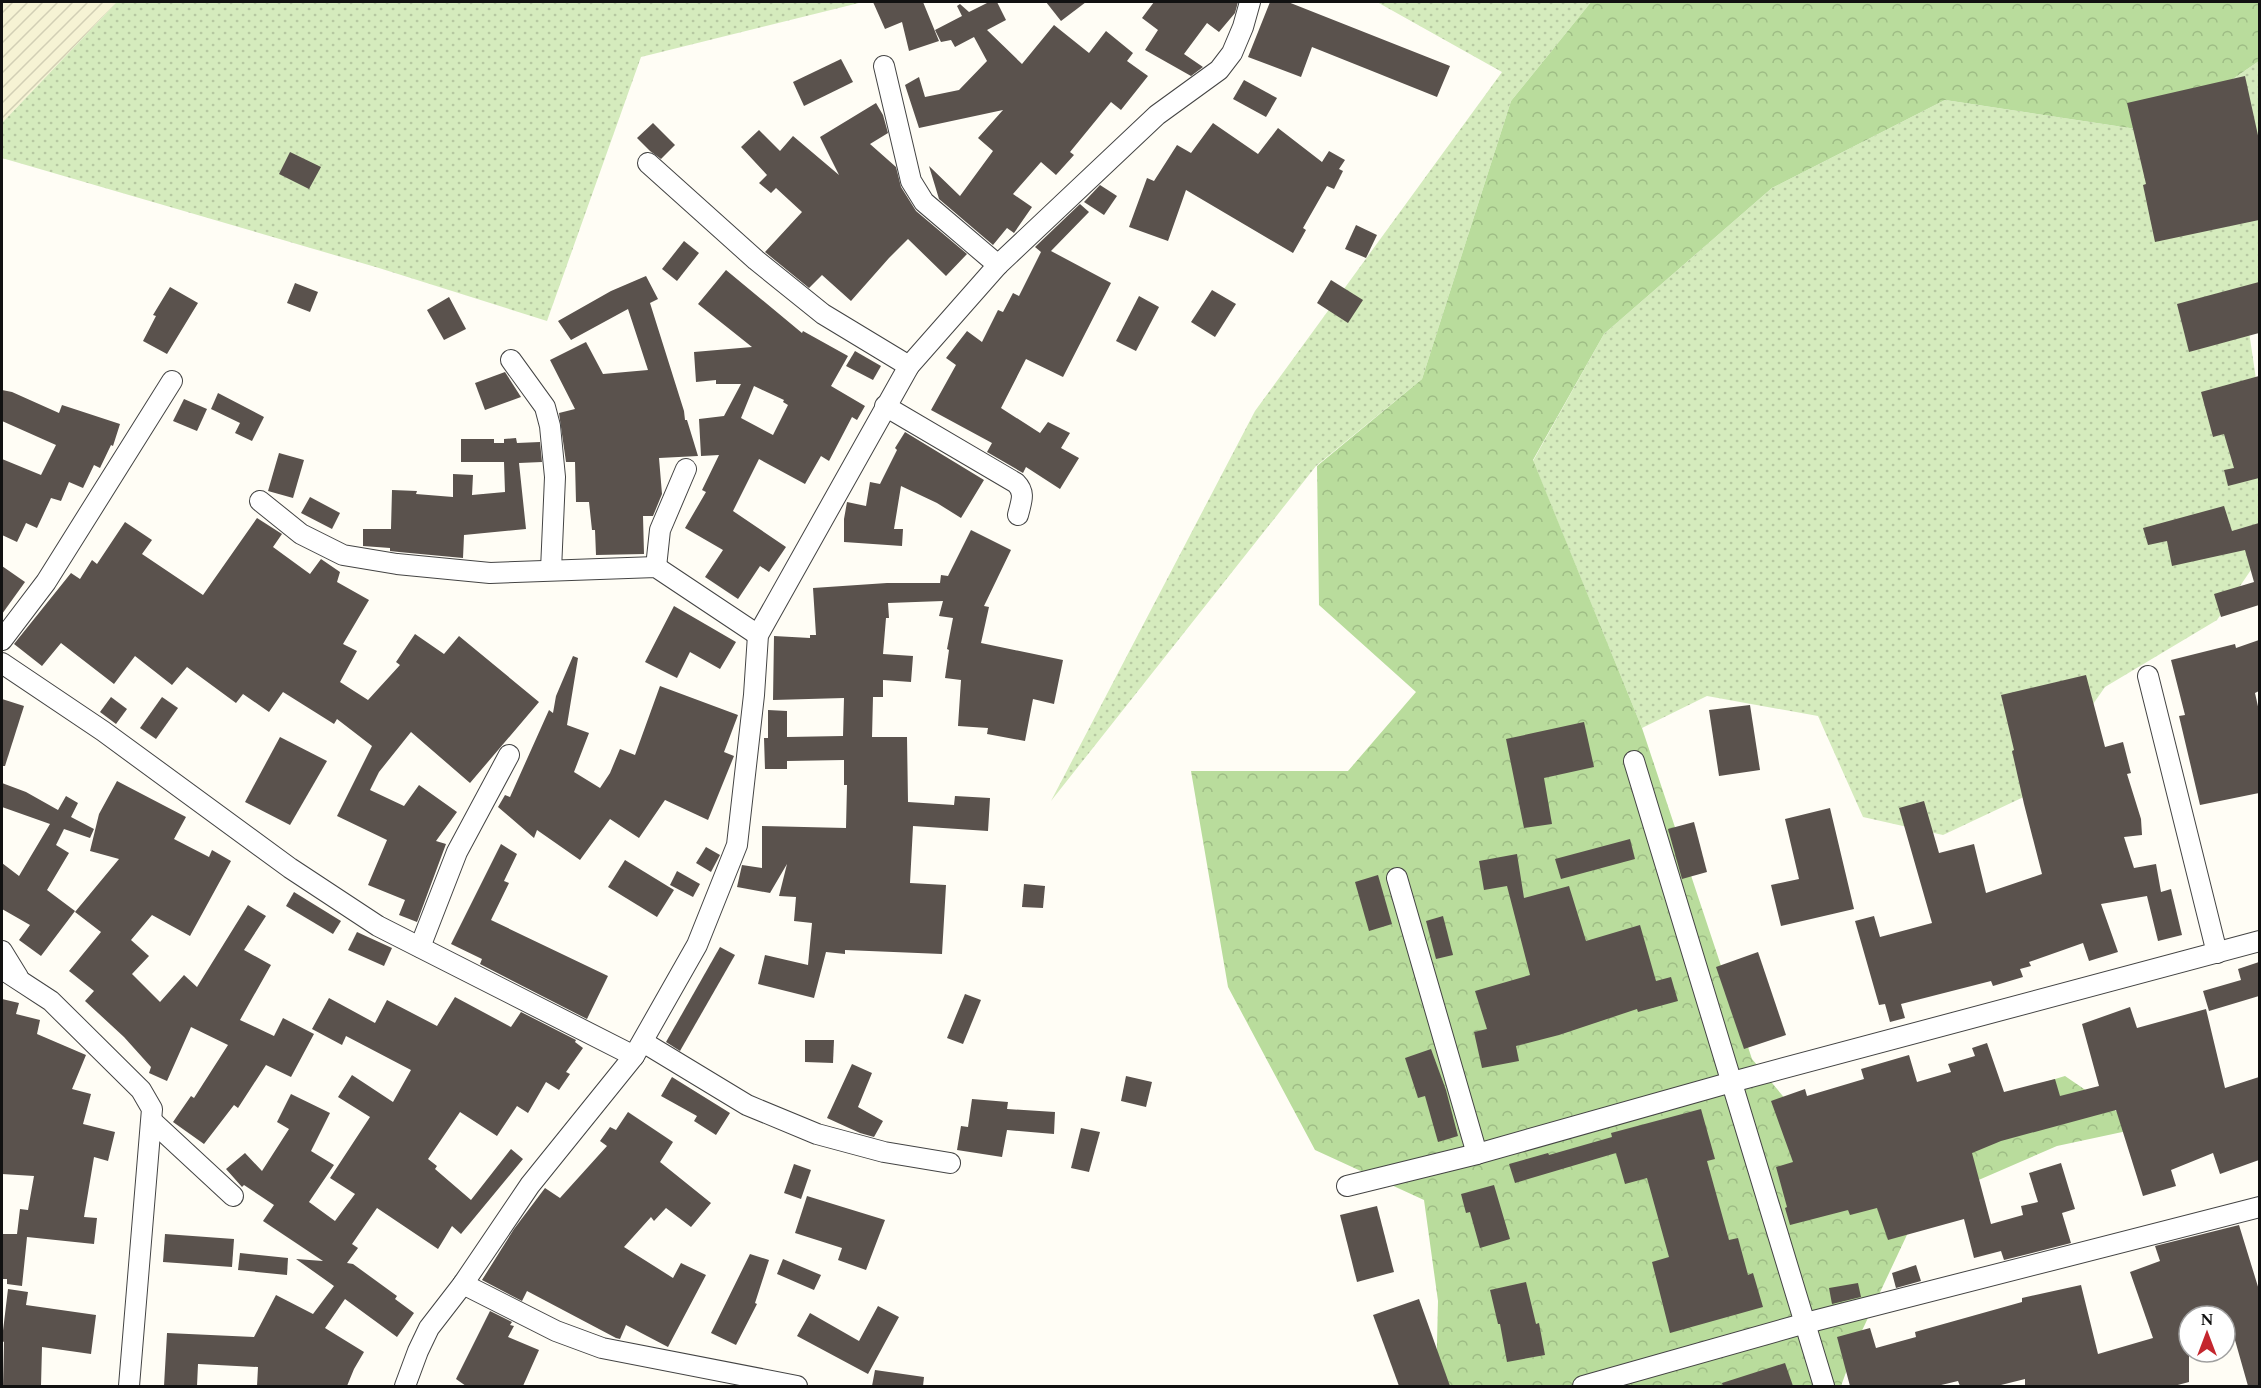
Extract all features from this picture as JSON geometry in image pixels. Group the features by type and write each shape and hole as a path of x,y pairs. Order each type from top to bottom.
{"street":[{"path":"405,1386 429,1328 463,1284 530,1185 639,1049 698,945 737,845 753,706 758,635 909,366 998,265 1157,115 1219,70 1232,53 1250,2"},
{"path":"884,66 915,190 924,202 998,265"},
{"path":"648,163 756,260 823,314 909,366"},
{"path":"511,360 545,407 550,426 555,477 551,570"},
{"path":"2,640 46,582 172,381"},
{"path":"885,406 1016,483 1022,488 1023,494 1018,515"},
{"path":"656,567 660,530 686,469"},
{"path":"260,501 301,534 343,555 397,564 490,573 656,567 758,635"},
{"path":"2,663 103,730 290,868 378,926 639,1049 747,1105 817,1134 884,1152 950,1163"},
{"path":"2148,676 2217,952"},
{"path":"420,947 457,852 509,755"},
{"path":"1634,761 1824,1386"},
{"path":"1397,878 1477,1154"},
{"path":"1347,1186 1477,1154 1732,1082 2259,940"},
{"path":"2,951 19,979"},
{"path":"2,969 51,1001 141,1090 152,1109 153,1121 129,1386"},
{"path":"153,1121 233,1196"},
{"path":"1583,1386 1806,1323 2259,1207"},
{"path":"463,1284 556,1331 602,1348 797,1386"}],"shaded area":[{"path":"2,2 117,2 2,123"}],"green space":[{"path":"117,2 863,2 641,57 547,321 379,268 2,158 2,123"},
{"path":"1377,2 1591,2 1511,101 1422,379 1316,466 1051,801 1255,411 1502,72"},
{"path":"1591,2 2259,2 2259,61 2156,132 1945,100 1772,188 1604,334 1533,460 1642,728 1752,1059 1827,1149 2065,1076 2141,1128 2057,1146 1921,1205 1859,1337 1841,1386 1436,1386 1438,1301 1424,1200 1315,1150 1228,987 1191,771 1348,771 1416,692 1319,605 1317,466 1422,379 1511,101"},
{"path":"2259,61 2260,321 2248,325 2260,406 2259,558 2217,620 2105,687 2030,794 1943,835 1863,817 1818,716 1707,696 1642,728 1533,461 1604,334 1772,188 1945,100 2156,132"}],"building":[{"path":"873,2 923,2 939,41 909,51 902,22 885,29"},
{"path":"989,2 997,2 1006,20 987,30 1022,64 1054,25 1089,53 1106,31 1133,53 1127,61 1148,76 1121,110 1111,102 1070,152 1074,155 1056,175 1041,162 1013,194 1032,207 1014,233 1007,228 993,245 939,199 929,166 960,196 993,151 978,138 1003,110 919,128 905,85 919,77 925,97 959,90 987,61 974,37 955,47 951,40 941,42 935,30 962,16 957,6 960,4 969,12"},
{"path":"1046,2 1086,2 1061,21"},
{"path":"1154,2 1238,2 1235,13 1219,32 1207,23 1184,54 1203,67 1191,76 1145,50 1158,30 1142,18"},
{"path":"1270,2 1288,2 1450,66 1437,97 1312,47 1301,77 1248,57"},
{"path":"841,59 853,82 804,106 793,82"},
{"path":"2245,76 2259,140 2259,220 2155,242 2143,185 2146,184 2127,103"},
{"path":"1244,80 1277,98 1266,117 1233,99"},
{"path":"876,103 883,115 888,133 870,144 896,167 901,187 916,211 967,254 946,276 908,239 851,301 822,275 809,288 765,252 802,212 776,188 771,193 759,183 767,175 741,147 759,130 780,151 793,136 839,175 820,137"},
{"path":"653,123 675,145 661,159 637,138"},
{"path":"1213,123 1258,154 1278,128 1322,162 1329,151 1345,160 1339,169 1343,171 1334,189 1327,186 1303,228 1306,230 1293,253 1186,190 1168,241 1129,227 1147,178 1154,181 1177,145 1191,153"},
{"path":"290,152 321,167 309,189 279,174"},
{"path":"1100,185 1117,196 1104,215 1084,202"},
{"path":"1080,204 1089,212 1051,251 1111,283 1063,377 1026,359 1001,408 1040,433 1048,422 1070,433 1061,448 1079,458 1060,489 1026,467 1023,473 987,452 992,443 931,410 956,365 946,358 967,331 982,342 998,310 1003,312 1013,293 1019,296 1041,252 1035,247"},
{"path":"1356,225 1377,235 1366,258 1345,249"},
{"path":"684,241 699,253 677,281 662,269"},
{"path":"726,270 802,333 803,331 848,356 831,386 865,406 857,420 852,417 829,461 821,456 805,484 759,459 733,511 786,547 769,572 760,566 738,599 705,577 723,550 685,528 706,492 702,490 719,455 701,456 699,419 724,416 741,384 716,384 716,380 696,382 694,352 752,347 698,304","holes":["754,386 784,400 783,402 788,405 773,435 741,418"]},
{"path":"646,276 658,299 650,303 698,456 659,458 662,494 653,516 643,516 644,554 596,555 595,530 592,530 589,502 576,502 575,462 566,462 559,413 575,409 550,360 586,342 603,374 648,370 628,309 571,340 558,321 611,291"},
{"path":"1331,280 1363,300 1348,323 1317,303"},
{"path":"2259,282 2259,333 2189,352 2177,304"},
{"path":"295,283 318,292 310,312 287,303"},
{"path":"170,287 198,303 167,354 143,341 156,316 153,315"},
{"path":"1212,290 1236,304 1215,337 1191,322"},
{"path":"1139,296 1159,307 1136,351 1116,341"},
{"path":"449,297 466,329 444,340 427,310"},
{"path":"855,351 881,366 873,380 846,366"},
{"path":"505,372 521,397 485,410 475,383"},
{"path":"2259,376 2259,478 2228,486 2224,470 2234,468 2224,434 2213,437 2201,392"},
{"path":"2,390 12,392 59,413 62,405 120,424 113,446 111,445 100,468 94,465 83,488 69,482 61,501 51,498 37,528 26,523 17,542 2,535 2,459 41,475 56,445 2,421"},
{"path":"218,393 264,417 252,441 235,433 240,423 211,409"},
{"path":"184,399 207,409 197,431 173,421"},
{"path":"905,432 984,480 961,518 937,503 901,486 894,529 903,529 902,546 844,542 847,502 866,506 870,482 880,484 897,450 895,448"},
{"path":"516,438 517,443 540,442 542,462 519,463 526,529 464,535 463,558 363,546 363,529 391,529 392,490 417,491 416,494 453,497 453,474 473,475 472,495 505,492 504,462 461,462 461,439 494,439 494,443 504,443 504,439"},
{"path":"279,453 304,460 293,498 268,491"},
{"path":"310,497 340,513 332,529 301,513"},
{"path":"2224,506 2232,531 2259,523 2259,605 2221,617 2214,594 2254,582 2245,550 2172,566 2167,541 2148,545 2143,528"},
{"path":"257,518 282,534 273,547 310,574 321,559 340,572 337,582 369,600 343,644 357,651 340,682 368,700 400,665 396,662 415,634 444,654 459,636 539,702 470,783 411,732 379,772 370,790 404,806 419,785 457,812 436,841 446,844 417,922 399,915 405,900 368,885 387,840 337,816 372,746 337,719 334,724 283,692 269,712 243,694 236,703 187,667 172,685 135,656 114,684 61,643 42,666 14,644 71,573 80,579 92,560 97,564 125,522 152,540 142,554 203,595"},
{"path":"971,530 1011,550 984,606 989,607 981,643 1063,660 1054,704 1033,699 1025,741 987,734 988,728 958,726 961,680 945,678 949,650 947,649 953,618 939,616 943,601 888,603 889,618 886,618 883,654 913,656 911,682 883,680 883,697 873,697 872,737 907,737 908,802 954,805 955,796 990,798 988,831 913,826 910,883 946,885 942,954 845,950 845,954 826,952 814,998 758,984 765,955 808,965 812,923 794,921 796,897 779,896 787,864 770,893 737,887 742,865 762,868 762,826 846,828 847,785 844,785 844,760 787,761 787,769 765,769 764,738 768,738 768,710 787,711 787,737 843,736 844,698 773,700 774,636 810,638 810,635 816,635 813,588 887,583 940,583 941,575 948,576"},
{"path":"2,566 25,582 2,614"},
{"path":"674,606 736,642 720,669 690,652 677,678 645,662"},
{"path":"2259,640 2259,691 2255,693 2259,711 2259,793 2200,805 2179,716 2185,715 2171,660 2235,644 2236,648"},
{"path":"573,656 578,658 567,725 589,733 574,772 600,788 610,773 620,749 635,755 660,686 738,715 724,752 734,756 708,820 665,800 639,838 610,819 580,860 537,830 534,838 498,807 505,795 510,797 549,710 553,713 556,696"},
{"path":"2086,675 2105,747 2123,742 2131,773 2127,774 2141,819 2142,835 2124,837 2134,868 2156,864 2161,892 2171,889 2182,935 2158,941 2147,896 2101,904 2118,952 2089,961 2083,943 2029,962 2031,966 2020,969 2023,977 1993,986 1991,981 1901,1004 1905,1018 1890,1022 1885,1004 1879,1005 1855,921 1874,916 1880,937 1932,923 1899,808 1924,801 1939,853 1974,844 1986,893 2042,874 2024,804 2001,695"},
{"path":"111,697 127,709 116,724 100,712"},
{"path":"162,697 178,708 156,739 140,728"},
{"path":"2,699 24,706 5,766 2,766"},
{"path":"1750,705 1760,770 1719,776 1709,710"},
{"path":"1584,722 1594,767 1544,778 1552,824 1524,828 1506,739"},
{"path":"280,737 327,761 290,825 245,802"},
{"path":"117,781 186,817 174,839 209,857 212,850 231,861 190,936 152,915 131,940 149,956 132,974 160,1002 184,975 197,987 248,905 266,916 244,950 271,965 240,1020 274,1036 283,1018 314,1034 291,1077 266,1065 238,1108 234,1105 204,1144 173,1122 191,1096 194,1098 228,1045 191,1027 167,1081 149,1073 151,1067 124,1037 85,1001 94,991 69,971 101,932 75,912 119,859 90,851 99,814"},
{"path":"2,783 26,792 58,810 66,796 78,803 71,817 94,829 90,838 64,829 56,845 69,853 47,890 75,911 41,956 19,940 30,925 2,909 2,863 19,876 50,824 2,807"},
{"path":"1830,808 1854,909 1781,926 1771,885 1799,879 1785,819"},
{"path":"1694,822 1707,872 1682,879 1668,829"},
{"path":"1630,839 1635,859 1561,879 1555,859"},
{"path":"501,844 517,854 504,881 509,883 491,920 608,976 587,1019 480,964 482,959 451,944"},
{"path":"706,847 720,855 711,872 696,863"},
{"path":"1517,854 1524,898 1569,886 1586,941 1640,925 1656,981 1671,977 1678,1001 1638,1012 1637,1009 1559,1035 1516,1046 1519,1061 1482,1068 1474,1032 1487,1029 1475,991 1530,975 1507,886 1484,890 1479,861"},
{"path":"625,860 674,890 657,917 608,887"},
{"path":"677,871 700,884 693,897 670,885"},
{"path":"1378,875 1392,924 1369,931 1355,882"},
{"path":"1024,884 1045,886 1043,908 1022,907"},
{"path":"294,892 341,921 333,934 286,906"},
{"path":"1443,916 1453,955 1436,959 1426,921"},
{"path":"357,932 392,948 384,966 348,950"},
{"path":"720,947 735,955 680,1051 666,1042"},
{"path":"1758,952 1786,1035 1744,1049 1716,967"},
{"path":"2259,962 2259,996 2209,1011 2203,991 2241,980 2238,969"},
{"path":"965,994 981,1000 963,1044 947,1038"},
{"path":"455,997 511,1027 521,1012 576,1040 575,1042 583,1048 566,1072 570,1074 559,1090 546,1082 528,1113 517,1106 497,1136 460,1112 428,1159 437,1166 435,1169 471,1200 511,1149 523,1159 461,1234 452,1226 438,1249 377,1208 352,1244 358,1248 347,1263 353,1264 397,1296 395,1299 414,1313 397,1337 345,1299 325,1328 364,1352 347,1386 257,1386 258,1367 198,1364 197,1386 164,1386 167,1333 254,1337 276,1295 313,1314 334,1286 296,1259 323,1261 263,1221 274,1205 244,1185 242,1187 226,1169 245,1153 262,1171 289,1129 277,1122 291,1094 330,1113 311,1151 334,1165 309,1202 335,1221 355,1194 330,1178 370,1117 338,1097 352,1075 393,1102 411,1070 346,1036 342,1045 312,1029 329,998 375,1023 387,1000 437,1026"},
{"path":"2,999 19,1003 16,1014 40,1020 37,1034 86,1055 72,1089 91,1094 83,1124 115,1132 108,1161 94,1157 84,1217 97,1218 94,1244 27,1237 22,1286 7,1284 7,1279 2,1279 2,1234 17,1234 20,1209 28,1210 34,1176 2,1174"},
{"path":"2130,1007 2137,1028 2206,1009 2225,1088 2259,1077 2259,1160 2220,1174 2213,1153 2171,1170 2176,1186 2143,1196 2116,1110 2001,1141 1972,1153 1991,1224 2023,1215 2021,1206 2038,1202 2029,1173 2061,1163 2075,1209 2062,1213 2071,1243 2004,1260 2001,1251 1974,1258 1964,1219 1888,1240 1877,1208 1850,1215 1848,1210 1790,1225 1776,1167 1793,1162 1771,1101 1805,1089 1807,1096 1864,1079 1861,1069 1909,1055 1917,1082 1951,1072 1948,1064 1975,1056 1972,1048 1987,1043 2004,1092 2055,1079 2060,1096 2099,1086 2082,1024"},
{"path":"805,1040 834,1040 833,1063 805,1062"},
{"path":"1431,1049 1446,1090 1458,1136 1438,1142 1425,1096 1418,1098 1405,1058"},
{"path":"852,1064 872,1073 858,1107 883,1121 874,1137 827,1118"},
{"path":"1126,1076 1152,1082 1146,1107 1121,1101"},
{"path":"672,1077 730,1113 716,1135 694,1121 697,1116 661,1096"},
{"path":"972,1099 1008,1102 1007,1109 1055,1112 1054,1134 1007,1130 1002,1157 957,1150 961,1126 968,1127"},
{"path":"1701,1109 1715,1159 1707,1161 1729,1240 1738,1238 1748,1275 1753,1273 1763,1307 1670,1333 1652,1262 1669,1257 1647,1178 1625,1184 1616,1153 1515,1183 1509,1164 1612,1137 1611,1133"},
{"path":"628,1112 673,1142 660,1162 711,1203 691,1227 666,1208 654,1221 651,1217 624,1247 673,1278 681,1263 706,1275 668,1347 626,1325 620,1339 616,1338 527,1291 522,1301 482,1280 514,1229 545,1188 560,1198 607,1146 600,1141 610,1127 616,1130"},
{"path":"1081,1128 1100,1132 1089,1172 1071,1168"},
{"path":"794,1164 811,1170 801,1199 784,1193"},
{"path":"1494,1185 1510,1239 1480,1248 1470,1212 1466,1213 1461,1194"},
{"path":"807,1196 885,1220 866,1270 838,1260 842,1248 795,1233"},
{"path":"1377,1206 1394,1272 1357,1282 1340,1215"},
{"path":"2239,1225 2259,1290 2259,1386 2248,1386 2237,1347 2237,1304 2177,1304 2177,1364 2189,1364 2189,1382 2174,1386 2025,1386 2025,1379 1997,1386 1960,1386 1958,1381 1937,1386 1850,1386 1837,1337 1870,1328 1876,1348 1916,1337 1915,1332 2022,1302 2022,1298 2081,1285 2098,1354 2153,1338 2130,1272 2160,1261 2155,1246"},
{"path":"165,1234 234,1239 232,1267 163,1262"},
{"path":"240,1253 288,1258 287,1275 238,1270"},
{"path":"750,1254 769,1260 755,1303 757,1304 736,1345 711,1333"},
{"path":"783,1259 821,1275 814,1290 777,1274"},
{"path":"1916,1265 1921,1281 1896,1288 1892,1273"},
{"path":"1526,1282 1536,1324 1539,1323 1545,1355 1507,1362 1500,1324 1498,1324 1490,1290"},
{"path":"1858,1283 1861,1297 1832,1304 1829,1288"},
{"path":"8,1289 28,1292 26,1305 96,1315 91,1354 42,1347 41,1386 3,1386 4,1342 2,1339"},
{"path":"1419,1299 1450,1386 1399,1386 1373,1315"},
{"path":"878,1306 899,1317 868,1374 797,1336 810,1313 859,1341"},
{"path":"490,1311 512,1322 510,1325 514,1326 508,1337 539,1350 523,1386 466,1386 456,1379"},
{"path":"1785,1363 1793,1386 1723,1386 1722,1383"},
{"path":"875,1370 924,1377 923,1386 872,1386"}]}
